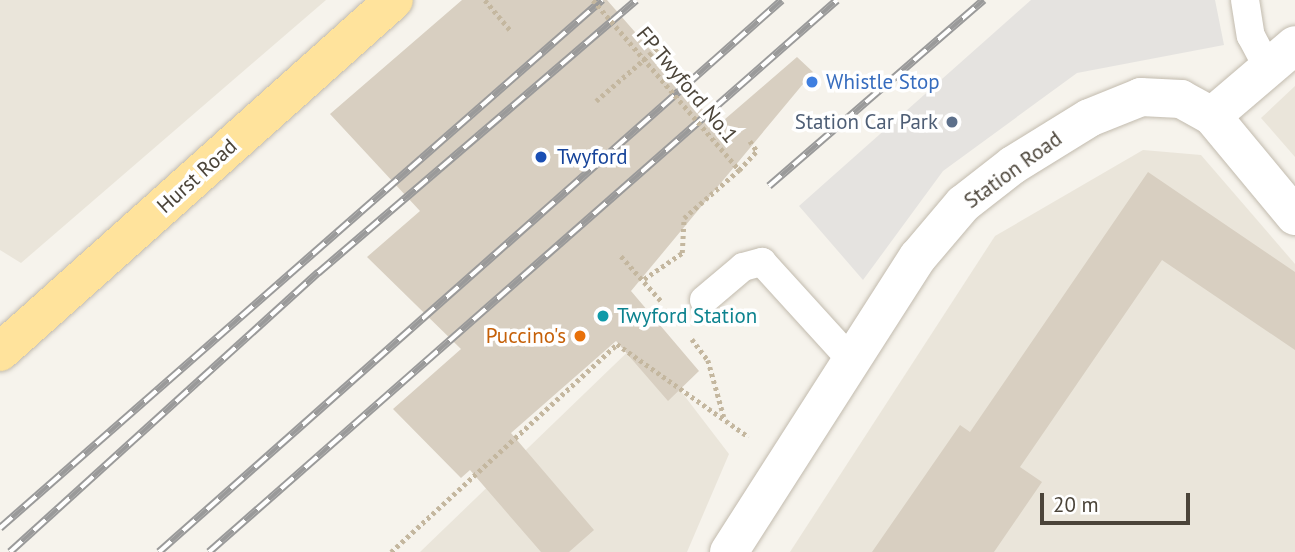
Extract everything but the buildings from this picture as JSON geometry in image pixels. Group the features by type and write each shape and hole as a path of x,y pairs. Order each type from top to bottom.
{"main road":[{"name":"Hurst Road","path":"6,337 394,0"}],"street":[{"path":"1212,116 1282,57"},
{"name":"Station Road","path":"729,552 918,257 963,204 1013,165 1089,118 1141,97 1181,99 1212,116 1295,216"}],"lane":[{"path":"1245,0 1251,36 1282,57"},
{"path":"704,300 743,267 762,262 852,361"}],"path":[{"path":"485,0 511,32"},
{"name":"FP Twyford No.1","path":"593,0 739,170 757,151 750,141"},
{"path":"596,101 664,42"},
{"path":"644,279 682,253 684,218 739,170"},
{"path":"621,256 669,310"},
{"path":"685,331 708,360 724,418"},
{"path":"391,552 617,344 786,464"}],"shaded area":[{"path":"0,0 326,0 21,263 0,250"},
{"name":"Station Car Park","path":"1031,0 1215,0 1224,45 1077,73 943,171 863,280 799,206"},
{"path":"1295,86 1295,157 1261,118"},
{"path":"1143,150 1201,155 1295,264 1295,552 790,552 995,236"},
{"path":"641,339 729,454 687,552 420,552"}],"railway":[{"path":"0,528 602,0"},
{"path":"10,552 318,273 636,0"},
{"path":"159,552 782,0"},
{"path":"209,552 837,0"},
{"path":"769,186 984,0"}],"place":[{"name":"Whistle Stop","path":"812,82"},
{"name":"Station Car Park","path":"952,122"},
{"name":"Twyford","path":"541,157"},
{"name":"Twyford Station","path":"603,316"},
{"name":"Puccino's","path":"580,336"}]}
